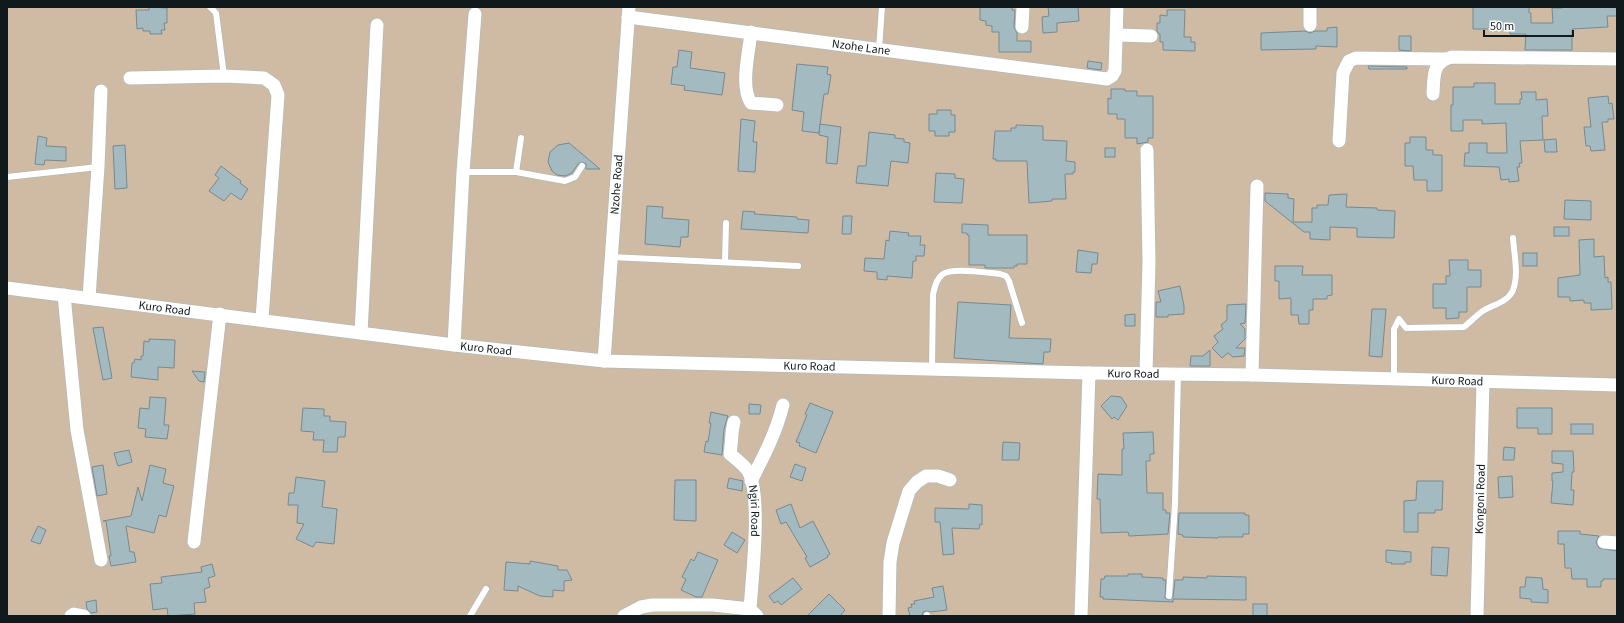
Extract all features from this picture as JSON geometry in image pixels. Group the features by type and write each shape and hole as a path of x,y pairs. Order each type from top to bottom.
{"street":[{"path":"1022,27 1023,7"},
{"name":"Nzohe Lane","path":"628,12 751,32 1107,79 1116,71 1117,7"},
{"path":"1310,7 1310,25"},
{"name":"Nzohe Road","path":"604,361 628,12"},
{"path":"454,345 463,172 475,14"},
{"path":"361,333 378,25"},
{"path":"751,32 746,85 747,96 751,103 777,105"},
{"path":"1117,35 1151,36"},
{"path":"1339,142 1343,73 1349,62 1356,58 1445,59 1452,57 1617,59"},
{"path":"1433,94 1436,68 1439,63 1445,59"},
{"path":"130,78 224,76 264,78 274,85 278,95 262,319"},
{"path":"89,298 98,167 101,91"},
{"path":"1146,373 1149,262 1147,150"},
{"path":"1252,375 1257,186"},
{"name":"Kuro Road","path":"7,288 262,319 454,345 604,361 932,370 1252,375 1617,385"},
{"path":"64,295 77,430 101,560"},
{"path":"194,542 220,314"},
{"path":"1081,616 1089,373"},
{"name":"Kongoni Road","path":"1478,616 1483,382"},
{"path":"751,481 773,438 783,405"},
{"name":"Ngiri Road","path":"624,616 642,607 652,605 713,605 753,612 755,517 754,489 747,471 730,454 732,443 731,433 734,422"},
{"path":"889,616 891,556 893,544 909,491 917,482 926,476 938,476 950,480"},
{"path":"1604,542 1617,543"},
{"path":"71,616 74,614 84,616"}],"lane":[{"path":"210,7 216,13 224,76"},
{"path":"879,49 882,7"},
{"path":"516,172 521,138"},
{"path":"463,172 516,172 565,181 575,177 582,166"},
{"path":"7,177 98,167"},
{"path":"725,262 726,223"},
{"path":"1394,380 1394,330 1399,319 1406,328 1464,327 1481,312 1505,299 1513,292 1515,278 1513,238"},
{"path":"611,257 798,266"},
{"path":"932,370 933,294 936,283 943,274 955,271 1000,274 1006,276 1009,281 1022,323"},
{"path":"1169,596 1175,504 1178,374"},
{"path":"470,616 486,589"}],"shaded area":[{"path":"7,7 1617,7 1617,616 7,616"}],"building":[{"path":"149,7 167,8 167,23 164,23 165,30 161,30 162,34 150,34 150,31 143,31 143,28 137,29 136,10 149,10"},
{"path":"980,7 1012,7 1012,10 1015,10 1014,27 1017,33 1017,41 1031,41 1031,52 999,52 999,32 992,32 992,26 986,25 986,21 980,20"},
{"path":"1048,7 1078,7 1079,21 1057,23 1057,32 1043,33 1042,17 1049,16"},
{"path":"1473,7 1529,7 1529,13 1531,13 1531,23 1553,23 1552,8 1562,8 1561,7 1617,7 1617,16 1607,16 1608,27 1572,29 1572,50 1525,50 1526,34 1510,34 1510,29 1473,29"},
{"path":"1167,10 1185,10 1184,37 1191,37 1191,42 1195,42 1195,51 1163,50 1163,42 1160,42 1160,34 1157,31 1157,23 1160,23 1160,15 1167,16"},
{"path":"1337,27 1337,47 1316,46 1316,49 1261,50 1261,33 1305,31 1310,33 1315,31 1327,31 1327,28"},
{"path":"1399,36 1411,36 1411,51 1399,50"},
{"path":"679,50 692,52 690,68 725,73 722,95 684,90 685,86 671,84 673,67 677,67"},
{"path":"1088,61 1102,63 1101,70 1087,68"},
{"path":"797,64 828,67 827,74 831,75 828,94 824,94 819,133 802,131 804,112 792,110"},
{"path":"1368,66 1407,67 1407,69 1369,69"},
{"path":"1474,83 1495,83 1495,104 1520,104 1520,99 1522,99 1521,92 1536,92 1536,100 1547,99 1548,116 1542,116 1543,140 1520,141 1522,163 1519,163 1520,167 1517,167 1519,181 1509,182 1509,179 1501,180 1499,167 1464,166 1465,153 1469,153 1469,143 1487,143 1487,153 1507,153 1506,123 1482,124 1482,120 1463,120 1463,131 1451,131 1453,87 1474,87"},
{"path":"1111,89 1137,91 1137,96 1153,96 1153,138 1148,138 1148,142 1137,144 1137,138 1125,138 1125,119 1117,119 1117,114 1108,114 1108,98 1111,99"},
{"path":"1608,96 1609,104 1612,103 1614,119 1608,119 1608,122 1602,122 1605,150 1591,151 1590,146 1586,146 1584,127 1591,127 1588,98"},
{"path":"937,110 951,110 951,115 955,115 955,132 949,132 949,136 935,136 935,131 929,131 929,114 937,114"},
{"path":"741,119 755,121 753,142 757,142 755,172 738,171"},
{"path":"820,124 841,127 837,164 826,163 828,137 819,135"},
{"path":"1016,125 1043,126 1043,140 1067,141 1066,161 1075,162 1075,172 1073,172 1073,174 1065,174 1066,199 1052,199 1052,201 1029,203 1027,161 996,161 996,159 993,159 995,131 1011,131 1011,128 1016,128"},
{"path":"869,132 895,135 895,138 904,139 904,142 910,143 908,163 891,161 888,186 856,183 858,166 866,166"},
{"path":"38,136 47,138 46,146 66,147 66,161 45,160 44,165 35,164"},
{"path":"1410,137 1426,137 1426,150 1433,150 1433,155 1442,155 1442,191 1427,191 1427,180 1414,180 1413,166 1405,166 1405,143 1410,143"},
{"path":"1556,139 1557,152 1545,152 1544,140"},
{"path":"569,143 600,169 586,169 586,164 582,162 578,164 572,173 565,176 557,175 552,171 548,162 550,152 558,145"},
{"path":"125,145 127,188 115,189 113,146"},
{"path":"1105,148 1115,148 1115,157 1105,157"},
{"path":"221,166 241,181 240,183 248,189 241,200 231,193 224,201 209,191 219,178 215,175"},
{"path":"936,173 955,174 955,178 964,179 962,203 934,202"},
{"path":"1265,193 1288,194 1288,198 1294,199 1293,222 1312,222 1312,208 1317,208 1317,205 1328,205 1329,195 1347,194 1346,207 1377,208 1377,210 1395,211 1394,238 1357,237 1357,228 1330,227 1330,240 1310,239 1310,232 1304,232 1265,201"},
{"path":"1565,200 1591,201 1591,220 1564,219"},
{"path":"647,206 663,207 662,218 689,220 688,237 681,237 680,247 645,244"},
{"path":"743,211 755,212 754,214 797,217 797,219 809,220 808,233 741,229"},
{"path":"843,216 852,216 851,234 842,234"},
{"path":"962,224 988,225 988,235 1027,235 1027,264 1017,264 1014,268 985,268 985,265 969,265 969,235 967,235 967,233 962,233"},
{"path":"1554,227 1569,227 1569,236 1554,236"},
{"path":"890,231 909,233 908,236 921,236 920,245 925,245 924,256 916,256 916,261 913,261 912,278 887,276 887,280 877,279 877,272 864,271 865,258 884,259 886,240 889,241"},
{"path":"1594,239 1594,257 1604,256 1605,278 1608,277 1608,282 1611,282 1612,309 1591,310 1591,303 1584,303 1584,300 1570,301 1570,297 1558,297 1558,278 1580,275 1579,240"},
{"path":"1078,250 1098,253 1097,264 1092,264 1091,273 1076,272"},
{"path":"1523,253 1537,253 1537,266 1523,266"},
{"path":"1449,260 1468,260 1468,270 1481,270 1481,287 1467,287 1467,312 1459,312 1459,318 1446,319 1446,308 1433,308 1433,284 1446,284 1446,276 1450,276"},
{"path":"1275,266 1303,266 1302,275 1332,275 1332,295 1327,296 1327,299 1313,299 1313,310 1309,310 1309,324 1299,324 1298,315 1291,315 1291,298 1279,299 1279,281 1275,281"},
{"path":"1180,286 1184,314 1168,315 1168,317 1156,317 1156,302 1161,302 1158,291"},
{"path":"958,302 1011,305 1009,338 1051,339 1050,352 1044,352 1043,364 954,358"},
{"path":"1246,304 1245,323 1240,324 1245,329 1245,339 1236,348 1245,348 1244,356 1233,357 1228,353 1222,358 1212,348 1218,342 1214,336 1223,329 1221,325 1227,320 1227,305"},
{"path":"1372,309 1386,309 1382,357 1369,356"},
{"path":"1135,314 1135,326 1125,326 1125,315"},
{"path":"103,327 112,378 103,380 93,328"},
{"path":"149,339 175,340 174,368 158,367 158,380 131,377 132,363 134,363 135,359 141,360 141,356 143,356 144,341 149,342"},
{"path":"1210,350 1210,366 1190,366 1191,356 1203,356"},
{"path":"192,371 205,372 204,382 199,381"},
{"path":"1111,396 1121,397 1127,406 1118,420 1114,417 1112,419 1101,406"},
{"path":"150,397 166,398 164,425 169,425 167,439 145,437 146,429 138,428 140,408 149,409"},
{"path":"810,403 833,412 816,453 799,446 800,443 796,442 807,415 805,414"},
{"path":"749,404 761,405 760,414 749,414"},
{"path":"303,408 324,409 324,416 330,416 330,421 346,422 345,437 338,437 337,452 323,452 324,440 313,440 314,432 301,431"},
{"path":"1517,408 1552,408 1552,434 1538,434 1538,428 1517,428"},
{"path":"711,412 728,416 724,429 722,455 704,452 706,441 708,442"},
{"path":"1571,424 1593,424 1593,434 1571,434"},
{"path":"1153,432 1154,454 1150,454 1150,461 1146,461 1147,493 1163,493 1163,510 1166,510 1166,513 1170,513 1168,534 1129,536 1128,532 1101,533 1100,499 1097,499 1098,474 1122,475 1122,449 1124,449 1123,433"},
{"path":"1003,442 1020,443 1019,460 1002,460"},
{"path":"1504,447 1515,448 1514,460 1503,460"},
{"path":"129,450 132,462 118,466 114,453"},
{"path":"1552,451 1573,451 1574,472 1572,472 1571,490 1574,490 1573,505 1551,503 1553,481 1552,473 1563,472 1563,464 1552,463"},
{"path":"795,464 806,468 802,481 790,477"},
{"path":"103,465 107,494 97,496 92,467"},
{"path":"150,465 166,469 163,483 174,486 166,517 159,515 154,533 126,526 130,552 134,552 136,562 111,566 106,521 103,521 131,516 138,487 142,501"},
{"path":"1512,476 1513,497 1499,498 1498,477"},
{"path":"296,477 325,481 322,507 337,509 334,544 316,542 313,547 296,539 304,524 297,523 298,505 288,505 289,493 294,493"},
{"path":"729,478 743,481 742,491 727,488"},
{"path":"675,480 696,480 696,521 674,520"},
{"path":"1417,481 1443,481 1442,510 1435,510 1435,513 1418,513 1418,532 1404,532 1404,501 1416,500"},
{"path":"791,504 800,528 813,521 830,554 827,556 828,557 810,567 805,558 807,557 786,522 781,524 776,510"},
{"path":"969,504 982,505 982,525 980,524 979,529 952,528 954,554 943,555 940,522 935,522 935,508 969,509"},
{"path":"1179,513 1245,513 1245,515 1249,515 1249,534 1243,534 1243,537 1183,537 1183,535 1178,534"},
{"path":"38,526 46,530 40,544 31,541"},
{"path":"1558,531 1580,531 1580,534 1599,536 1596,542 1599,548 1617,551 1617,579 1603,579 1603,581 1601,581 1601,587 1587,587 1587,579 1572,579 1571,568 1565,568 1564,544 1558,544"},
{"path":"732,532 745,540 737,553 724,545"},
{"path":"1432,547 1449,548 1447,576 1431,575"},
{"path":"1386,550 1411,552 1411,562 1405,562 1405,564 1391,564 1392,563 1386,562"},
{"path":"698,552 718,560 702,597 696,597 681,590 686,579 682,577 691,559 694,561"},
{"path":"530,561 558,566 558,570 567,570 572,580 564,581 564,591 553,590 553,597 540,596 518,586 518,591 504,590 506,562 530,564"},
{"path":"212,564 215,576 208,578 210,587 204,589 206,602 194,603 195,614 168,616 167,608 153,610 150,584 162,583 161,577 202,572 201,567"},
{"path":"1128,574 1142,574 1142,577 1163,578 1163,580 1166,580 1165,598 1169,600 1173,597 1175,580 1183,580 1183,577 1246,577 1246,600 1173,599 1173,602 1103,599 1103,597 1100,597 1101,579 1104,579 1105,576 1128,576"},
{"path":"1526,577 1542,578 1543,589 1548,590 1548,603 1531,602 1531,599 1520,598 1520,587 1525,587"},
{"path":"793,578 802,589 781,605 778,601 774,603 769,596"},
{"path":"943,586 947,610 927,611 923,612 922,616 910,616 908,608 912,607 911,604 915,604 914,601 934,597 932,588"},
{"path":"829,594 845,610 840,616 807,616"},
{"path":"96,600 97,612 91,613 87,609 86,602"},
{"path":"1253,604 1267,604 1267,616 1253,616"}]}
